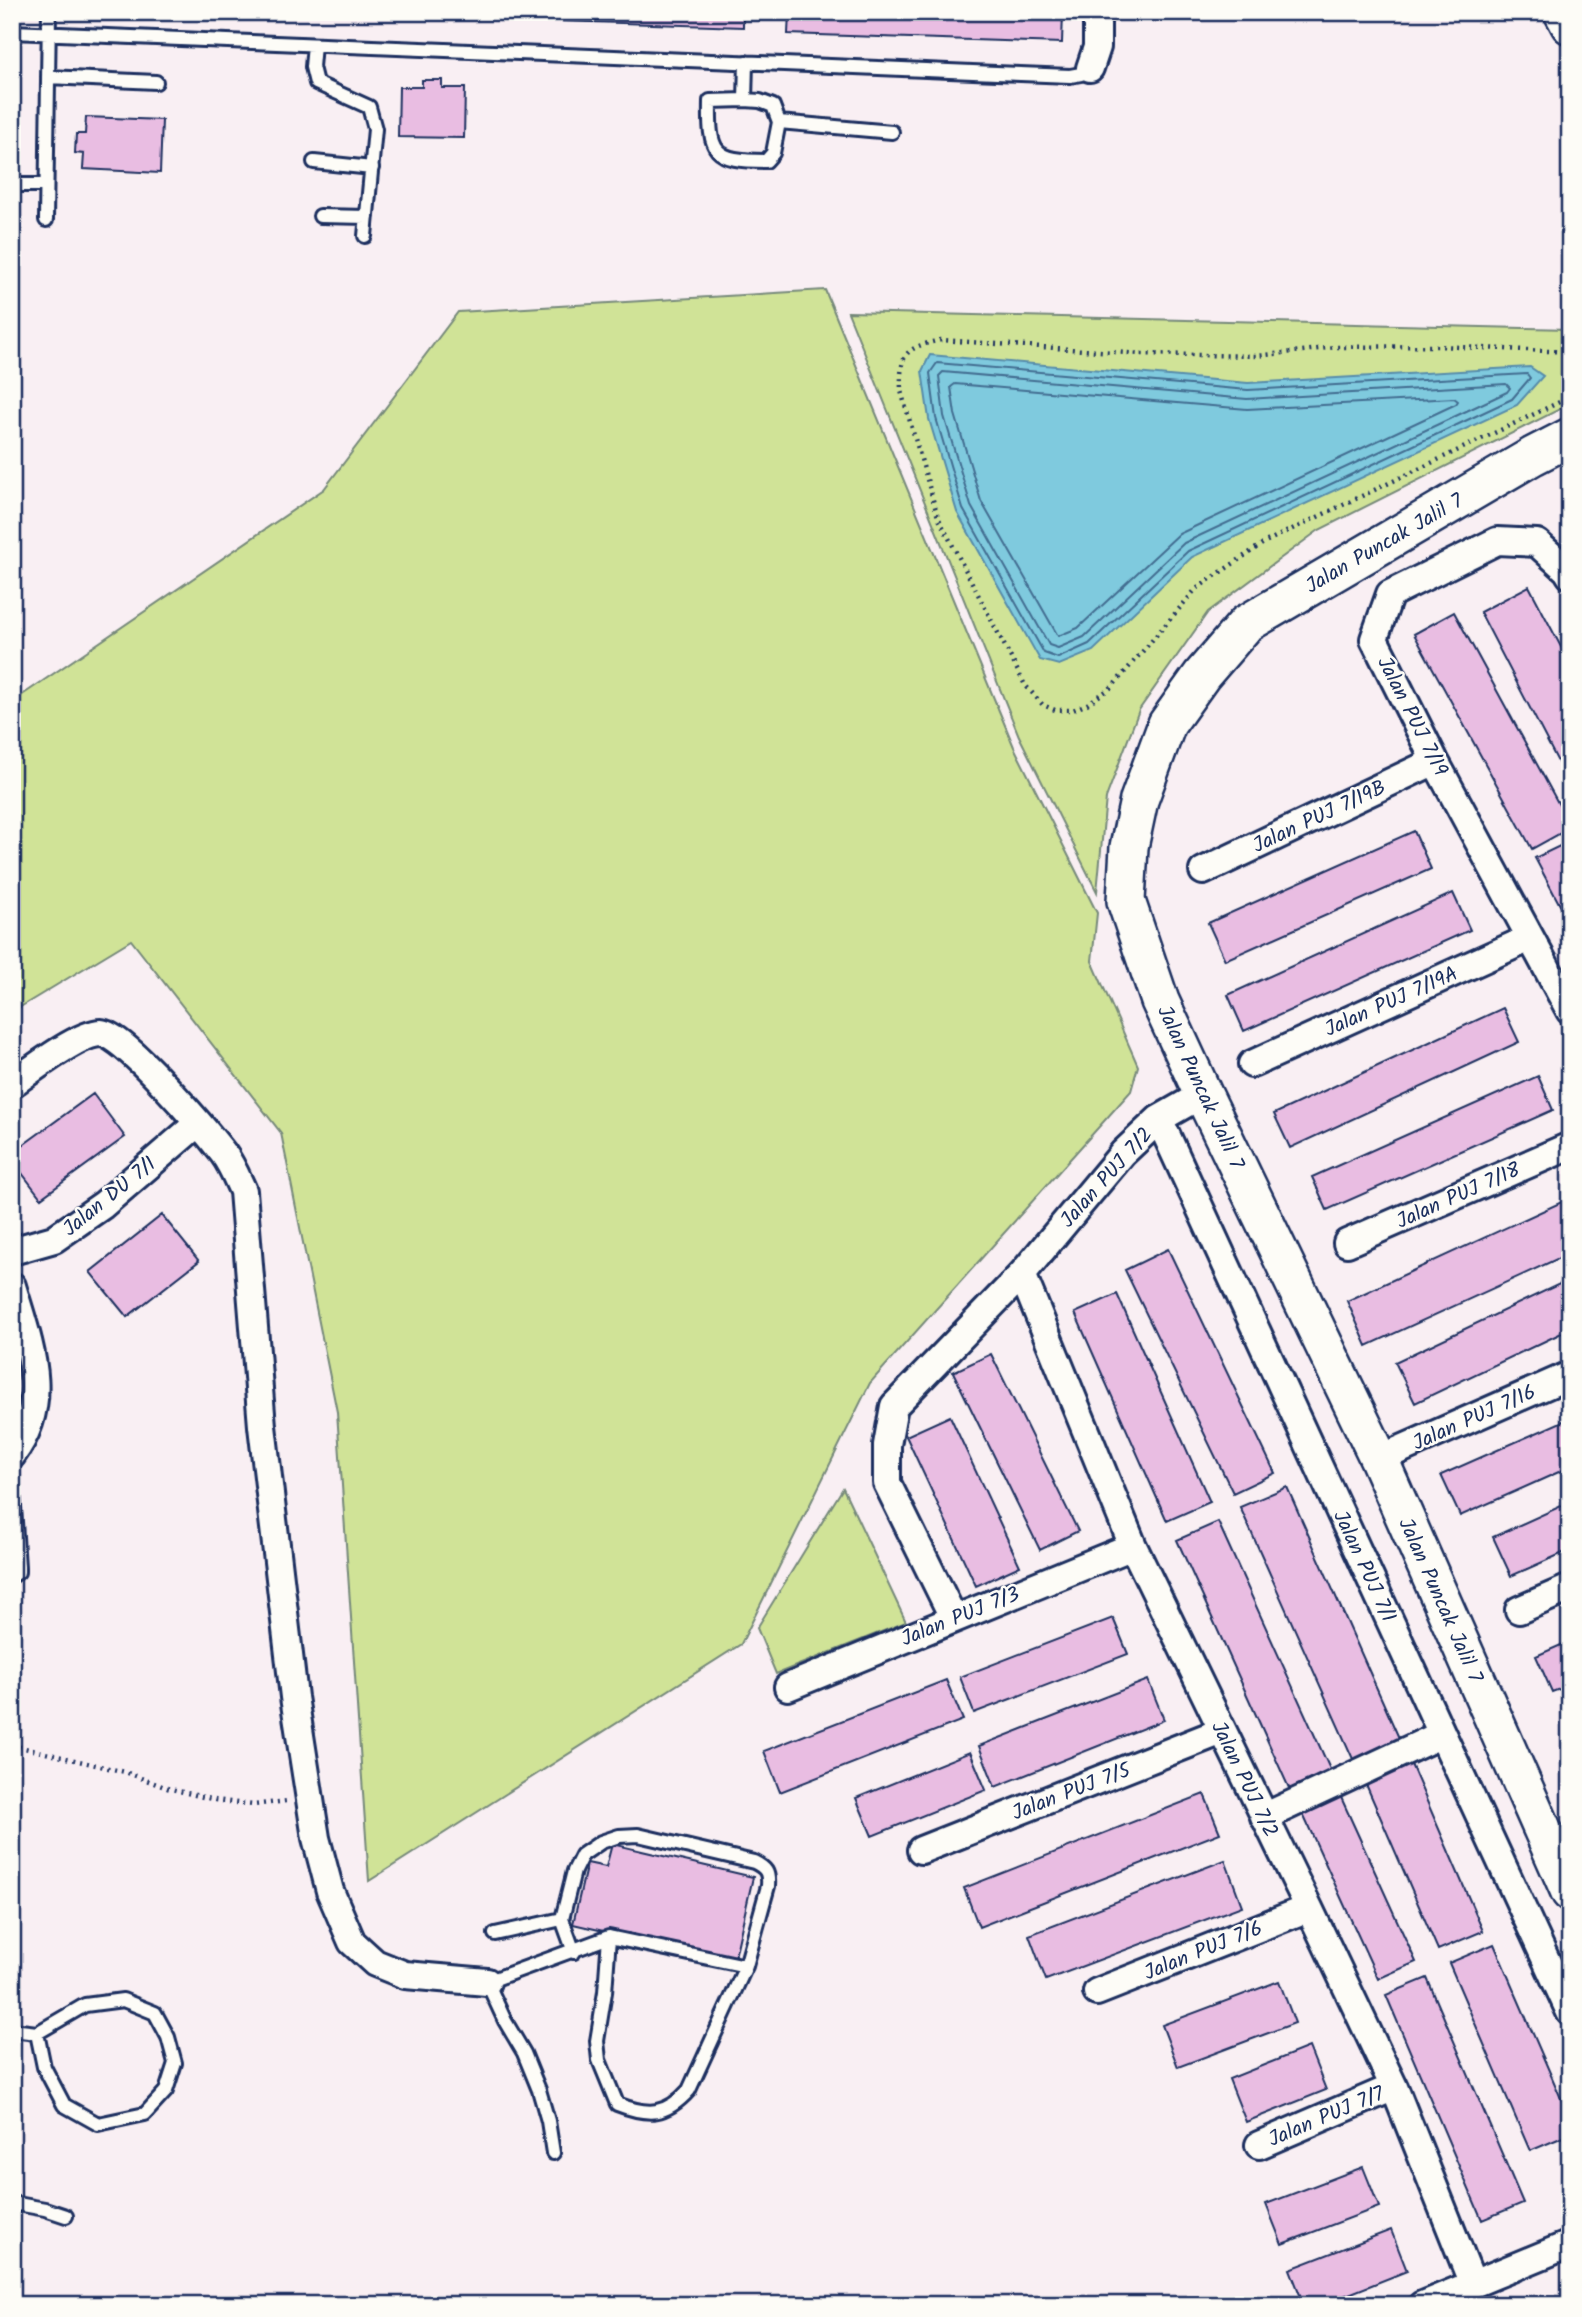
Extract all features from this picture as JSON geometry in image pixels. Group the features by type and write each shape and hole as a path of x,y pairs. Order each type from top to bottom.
{"street":[{"path":"1090,68 1097,47 1097,12"},
{"path":"1563,12 1570,25"},
{"name":"Jalan Puncak Jalil 7","path":"1570,437 1246,624 1202,675 1167,724 1139,800 1129,847 1126,901 1160,1001 1379,1459 1570,1892"},
{"name":"Jalan PUJ 7/19","path":"1568,573 1537,543 1497,541 1390,594 1374,639 1435,761 1570,1011"},
{"name":"Jalan PUJ 7/19B","path":"1203,871 1435,761"},
{"name":"Jalan PUJ 7/19A","path":"1252,1064 1530,938"},
{"path":"12,1084 75,1042 102,1033 111,1036 127,1047 233,1168 243,1191 262,1426 294,1697 316,1838 330,1891 352,1942 375,1963 405,1975 487,1982"},
{"name":"Jalan PUJ 7/2","path":"954,1619 887,1483 887,1445 894,1406 1022,1274 1123,1153 1159,1119 1203,1094"},
{"name":"Jalan PUJ 7/1","path":"1159,1119 1570,2012"},
{"name":"Jalan DU 7/1","path":"12,1251 54,1239 103,1205 197,1124"},
{"name":"Jalan PUJ 7/18","path":"1347,1243 1570,1146"},
{"name":"Jalan PUJ 7/2","path":"1022,1274 1133,1546 1394,2087 1472,2282"},
{"path":"12,1286 34,1359 35,1396 33,1415 24,1439 12,1455"},
{"name":"Jalan PUJ 7/16","path":"1379,1459 1570,1375"},
{"name":"Jalan PUJ 7/3","path":"788,1687 1133,1546"},
{"path":"1519,1610 1570,1588"},
{"name":"Jalan PUJ 7/5","path":"921,1850 1222,1731"},
{"path":"1264,1817 1442,1734"},
{"name":"Jalan PUJ 7/6","path":"1097,1992 1309,1908"},
{"name":"Jalan PUJ 7/7","path":"1259,2146 1394,2087"},
{"path":"1422,2305 1472,2282 1570,2244"}],"lane":[{"path":"46,220 49,12"},
{"path":"12,32 1070,76 1081,74 1090,68"},
{"path":"314,45 312,67 316,83 369,107 375,129 365,236"},
{"path":"745,100 746,62"},
{"path":"48,77 156,82"},
{"path":"745,100 760,101 773,106 779,122 773,153 766,161 736,161 721,154 712,142 710,102 745,100"},
{"path":"779,122 892,132"},
{"path":"314,162 372,167"},
{"path":"12,184 46,185"},
{"path":"320,216 367,217"},
{"path":"12,1476 18,1572 12,1576"},
{"path":"574,1952 562,1919 574,1871 582,1855 601,1842 619,1836 638,1835 754,1862 764,1867 769,1876 768,1886 746,1966 689,2090 676,2106 657,2112 631,2110 617,2104 606,2080 597,2041 605,1992 609,1937"},
{"path":"495,1934 562,1919"},
{"path":"553,2154 548,2121 539,2090 524,2053 487,1982 609,1937 746,1966"},
{"path":"12,2030 37,2033 85,2004 123,2000 155,2013 168,2037 175,2063 166,2091 145,2114 99,2124 64,2105 44,2067 37,2033"},
{"path":"12,2203 66,2216"}],"path":[{"path":"1570,352 1438,346 1337,347 1256,356 1141,355 941,340 917,345 904,356 901,391 938,517 1025,685 1043,705 1055,710 1073,710 1112,688 1196,589 1265,542 1570,397"},
{"path":"12,1745 125,1772 167,1788 215,1800 253,1805 310,1799"}],"green space":[{"path":"825,290 1014,747 1097,913 1092,961 1138,1066 1131,1091 870,1383 741,1644 369,1881 337,1412 281,1133 131,940 12,1012 12,702 324,489 458,312"},
{"path":"848,312 1570,329 1570,404 1319,530 1208,612 1139,710 1106,798 1097,892 1019,736"},
{"path":"843,1488 906,1622 776,1674 757,1628"}],"water":[{"path":"930,355 1248,383 1530,367 1543,376 1517,405 1192,557 1093,651 1059,665 1040,660 957,512 929,419 922,371"}],"building":[{"path":"468,12 743,12 743,27 468,18"},
{"path":"789,12 1063,12 1062,43 788,34"},
{"path":"422,80 442,80 442,88 465,88 464,138 398,137 399,87 422,87"},
{"path":"86,117 162,120 160,173 83,169 84,154 75,153 76,134 85,134"},
{"path":"1529,586 1570,664 1570,785 1480,612"},
{"path":"1454,612 1570,825 1570,828 1532,849 1414,634"},
{"path":"1414,831 1431,869 1225,960 1208,923"},
{"path":"1570,841 1570,924 1535,858"},
{"path":"1453,893 1470,930 1244,1031 1228,995"},
{"path":"1503,1008 1519,1042 1290,1148 1274,1114"},
{"path":"1538,1076 1553,1110 1327,1210 1312,1177"},
{"path":"93,1094 125,1137 41,1198 12,1160 12,1153"},
{"path":"1566,1200 1570,1208 1570,1253 1367,1346 1347,1301"},
{"path":"162,1215 199,1261 127,1317 90,1272"},
{"path":"1168,1249 1275,1473 1233,1493 1125,1270"},
{"path":"1570,1279 1570,1329 1415,1403 1395,1362"},
{"path":"1117,1294 1210,1502 1167,1521 1075,1313"},
{"path":"991,1354 1078,1531 1040,1550 953,1372"},
{"path":"950,1416 1020,1566 976,1586 906,1436"},
{"path":"1570,1418 1570,1467 1460,1516 1441,1475"},
{"path":"1287,1487 1403,1747 1357,1768 1240,1507"},
{"path":"1570,1502 1570,1550 1511,1576 1493,1537"},
{"path":"1218,1522 1334,1778 1293,1797 1177,1540"},
{"path":"1113,1618 1128,1654 974,1713 960,1677"},
{"path":"1570,1641 1570,1685 1552,1692 1536,1656"},
{"path":"946,1680 963,1720 780,1792 764,1751"},
{"path":"1148,1680 1164,1720 995,1787 979,1746"},
{"path":"970,1752 986,1790 872,1836 856,1798"},
{"path":"1410,1762 1483,1931 1438,1950 1365,1782"},
{"path":"1339,1793 1416,1962 1378,1979 1301,1810"},
{"path":"1204,1794 1220,1833 979,1927 964,1888"},
{"path":"612,1844 753,1877 734,1961 573,1924 587,1863 606,1867"},
{"path":"1225,1860 1242,1906 1046,1980 1029,1935"},
{"path":"1494,1944 1570,2119 1570,2134 1530,2151 1449,1963"},
{"path":"1427,1978 1523,2203 1482,2220 1386,1995"},
{"path":"1279,1981 1295,2023 1178,2067 1162,2025"},
{"path":"1309,2047 1326,2090 1246,2122 1229,2079"},
{"path":"1363,2167 1379,2207 1282,2244 1266,2204"},
{"path":"1391,2230 1407,2271 1321,2305 1304,2305 1290,2269"}]}
